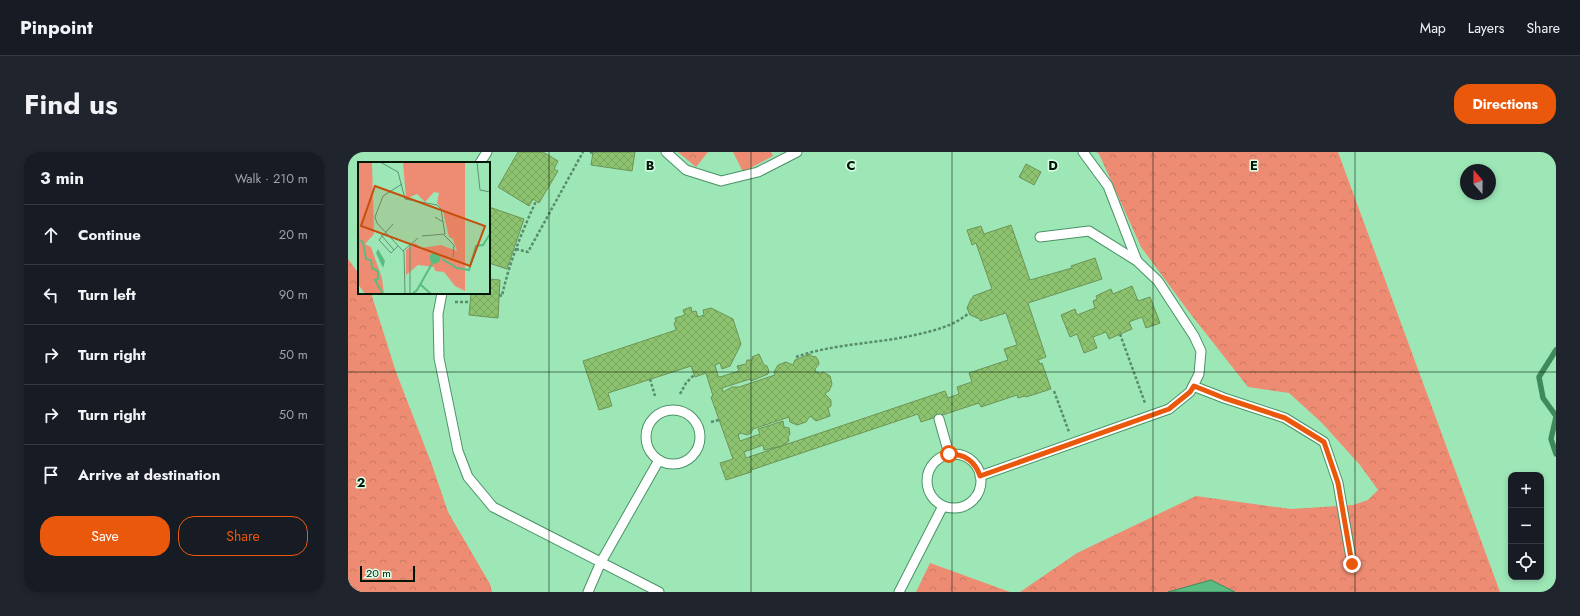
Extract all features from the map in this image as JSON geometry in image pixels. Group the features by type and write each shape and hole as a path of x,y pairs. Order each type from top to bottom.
{"lane":[{"path":"481,162 487,152"},
{"path":"666,152 686,170 721,181 758,172 797,152"},
{"path":"1083,152 1108,186 1137,261"},
{"path":"980,476 1169,409 1190,392 1199,374 1201,351 1194,336 1158,281 1137,261 1089,231 1040,237"},
{"path":"442,294 438,314 439,358 458,451 468,477 494,507 659,592"},
{"path":"1194,386 1224,398 1285,418 1324,442 1338,483 1352,564"},
{"path":"675,410 684,412 696,424 699,433 699,441 696,450 691,457 684,462 675,464 659,460 652,454 647,446 647,429 651,421 666,411 675,410"},
{"path":"938,419 949,454"},
{"path":"949,454 963,456 969,459 974,463 980,476 980,489 973,500 962,507 955,508 942,506 930,495 928,489 928,472 938,459 949,454"},
{"path":"588,592 601,562 659,460"},
{"path":"899,592 942,506"}],"path":[{"path":"516,249 528,252 583,152"},
{"path":"499,295 502,296 507,274 536,201"},
{"path":"796,357 810,352 895,340 935,331 961,320 969,313"},
{"path":"1120,334 1150,416"},
{"path":"680,394 686,383 694,375"},
{"path":"650,379 654,396"},
{"path":"1054,391 1073,443"},
{"path":"711,422 718,420"}],"green space":[{"path":"678,152 708,152 696,167"},
{"path":"733,152 771,152 773,156 743,172"},
{"path":"1096,152 1338,152 1500,592 1020,592 1077,553 1196,496 1291,509 1353,505 1368,500 1378,490 1360,465 1322,423 1289,393 1248,387 1189,312 1141,247 1099,154"},
{"path":"348,259 358,273 358,294 371,294 396,372 432,465 448,512 490,584 492,592 348,592"},
{"path":"930,563 1010,592 916,592"}],"shaded area":[{"path":"1211,580 1235,592 1168,592"}],"building":[{"path":"518,152 543,152 558,161 554,169 558,171 539,203 533,199 529,206 498,187"},
{"path":"593,152 635,152 632,171 591,165"},
{"path":"1026,164 1041,172 1034,185 1019,177"},
{"path":"490,207 524,219 507,269 490,263"},
{"path":"1011,225 1030,280 1072,268 1071,266 1095,258 1102,279 1028,303 1046,357 1038,360 1040,364 1042,363 1051,389 1026,397 1018,398 1017,395 981,407 979,403 921,422 918,414 751,470 751,472 726,480 720,463 733,459 711,397 713,396 706,373 695,377 691,366 608,393 612,406 599,410 583,361 676,330 674,323 676,322 675,318 685,315 683,310 691,307 692,312 696,311 698,317 704,315 703,310 711,308 733,319 741,344 730,366 722,369 720,363 715,365 718,376 720,377 739,371 737,366 746,364 747,360 753,360 752,357 759,354 764,365 767,366 769,371 768,374 751,381 750,379 722,388 723,392 732,387 739,387 775,375 774,372 778,365 786,362 793,365 795,360 810,354 818,360 819,364 815,369 816,372 819,374 823,372 830,376 832,384 829,391 825,393 831,400 831,406 828,408 830,416 816,421 810,416 806,422 797,425 790,422 789,417 753,429 751,433 747,435 741,433 738,435 740,441 760,434 758,429 783,421 784,427 789,428 790,434 788,437 789,441 782,446 945,391 948,398 959,394 957,387 972,382 969,373 1008,360 1004,349 1017,345 1006,313 980,321 980,319 970,315 967,308 973,296 992,289 976,243 972,245 967,230 981,226 984,234","holes":["763,445 764,450 781,446 746,458 744,452"]},
{"path":"490,279 500,280 498,318 469,315 471,294 490,294"},
{"path":"1132,286 1138,301 1150,297 1160,323 1146,328 1142,317 1129,322 1132,329 1109,339 1106,332 1093,337 1097,348 1084,353 1077,334 1070,337 1061,315 1075,309 1077,315 1095,308 1093,301 1097,299 1096,296 1111,289 1113,294"}],"waterway":[{"path":"1556,350 1539,377 1543,398 1556,416"},
{"path":"1556,417 1551,439 1556,454"}],"route":[{"path":"949,454 956,454 969,459 978,469 980,476 1169,409 1190,392 1194,386 1224,398 1285,418 1324,442 1338,483 1352,564"}]}
